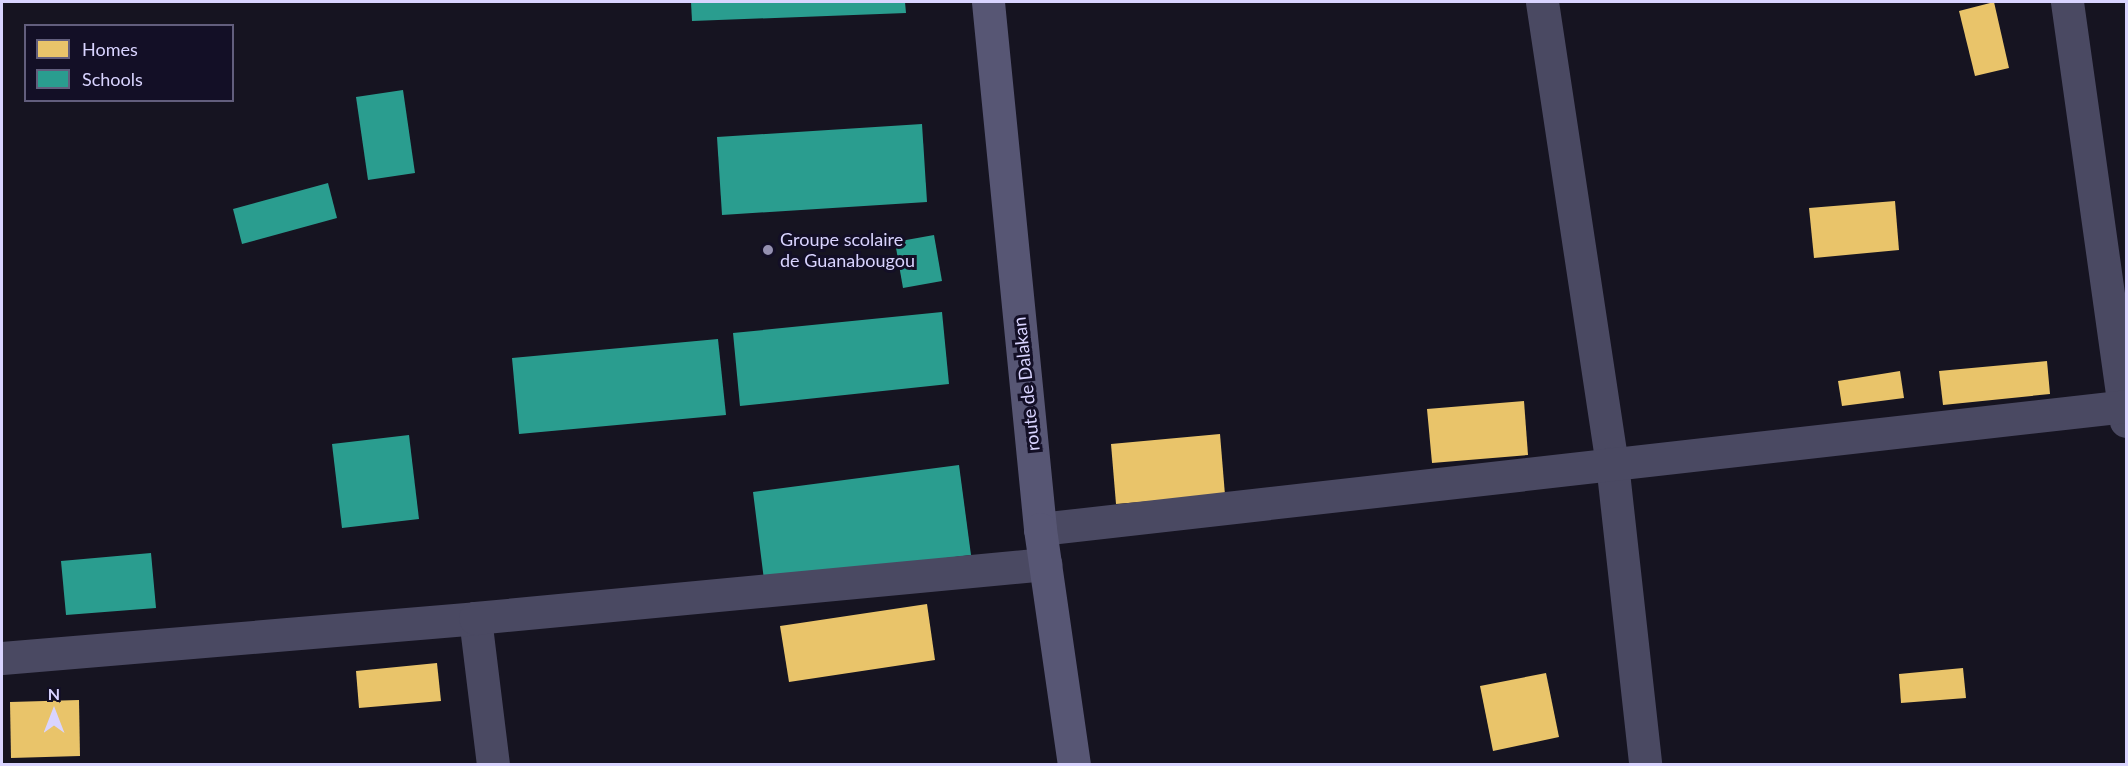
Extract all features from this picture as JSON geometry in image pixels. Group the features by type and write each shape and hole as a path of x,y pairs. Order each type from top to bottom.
{"street":[{"name":"route de Dalakan","path":"988,2 1040,529 1074,765"},
{"path":"1542,2 1612,463 1645,765"},
{"path":"1040,529 1612,463 2126,411 2067,2"},
{"path":"2,658 475,618 1045,564"},
{"path":"475,618 493,765"}],"building: Homes":[{"path":"1994,2 2009,68 1975,76 1959,11"},
{"path":"1895,201 1899,250 1814,258 1809,208"},
{"path":"2047,361 2050,394 1943,405 1939,371"},
{"path":"1900,371 1904,398 1842,406 1838,381"},
{"path":"1524,401 1528,455 1432,463 1427,409"},
{"path":"1220,434 1225,495 1116,504 1111,444"},
{"path":"927,604 935,660 789,682 780,626"},
{"path":"437,663 441,701 359,708 356,671"},
{"path":"1963,668 1966,698 1901,703 1899,674"},
{"path":"1546,673 1559,737 1493,751 1480,686"},
{"path":"79,700 80,756 11,758 10,702"}],"building: Schools":[{"path":"691,2 905,2 906,13 692,21"},
{"path":"403,90 415,173 368,180 356,97"},
{"path":"922,124 927,202 722,215 717,137"},
{"path":"328,183 337,218 242,244 233,209"},
{"path":"934,235 942,281 903,288 895,242"},
{"path":"942,312 949,384 740,406 733,333"},
{"path":"718,339 726,415 519,434 512,358"},
{"path":"409,435 419,519 342,528 332,444"},
{"path":"959,465 971,555 764,580 753,492"},
{"path":"151,553 156,608 66,615 61,561"}],"place":[{"name":"Groupe scolaire de Guanabougou","path":"768,250"}]}
